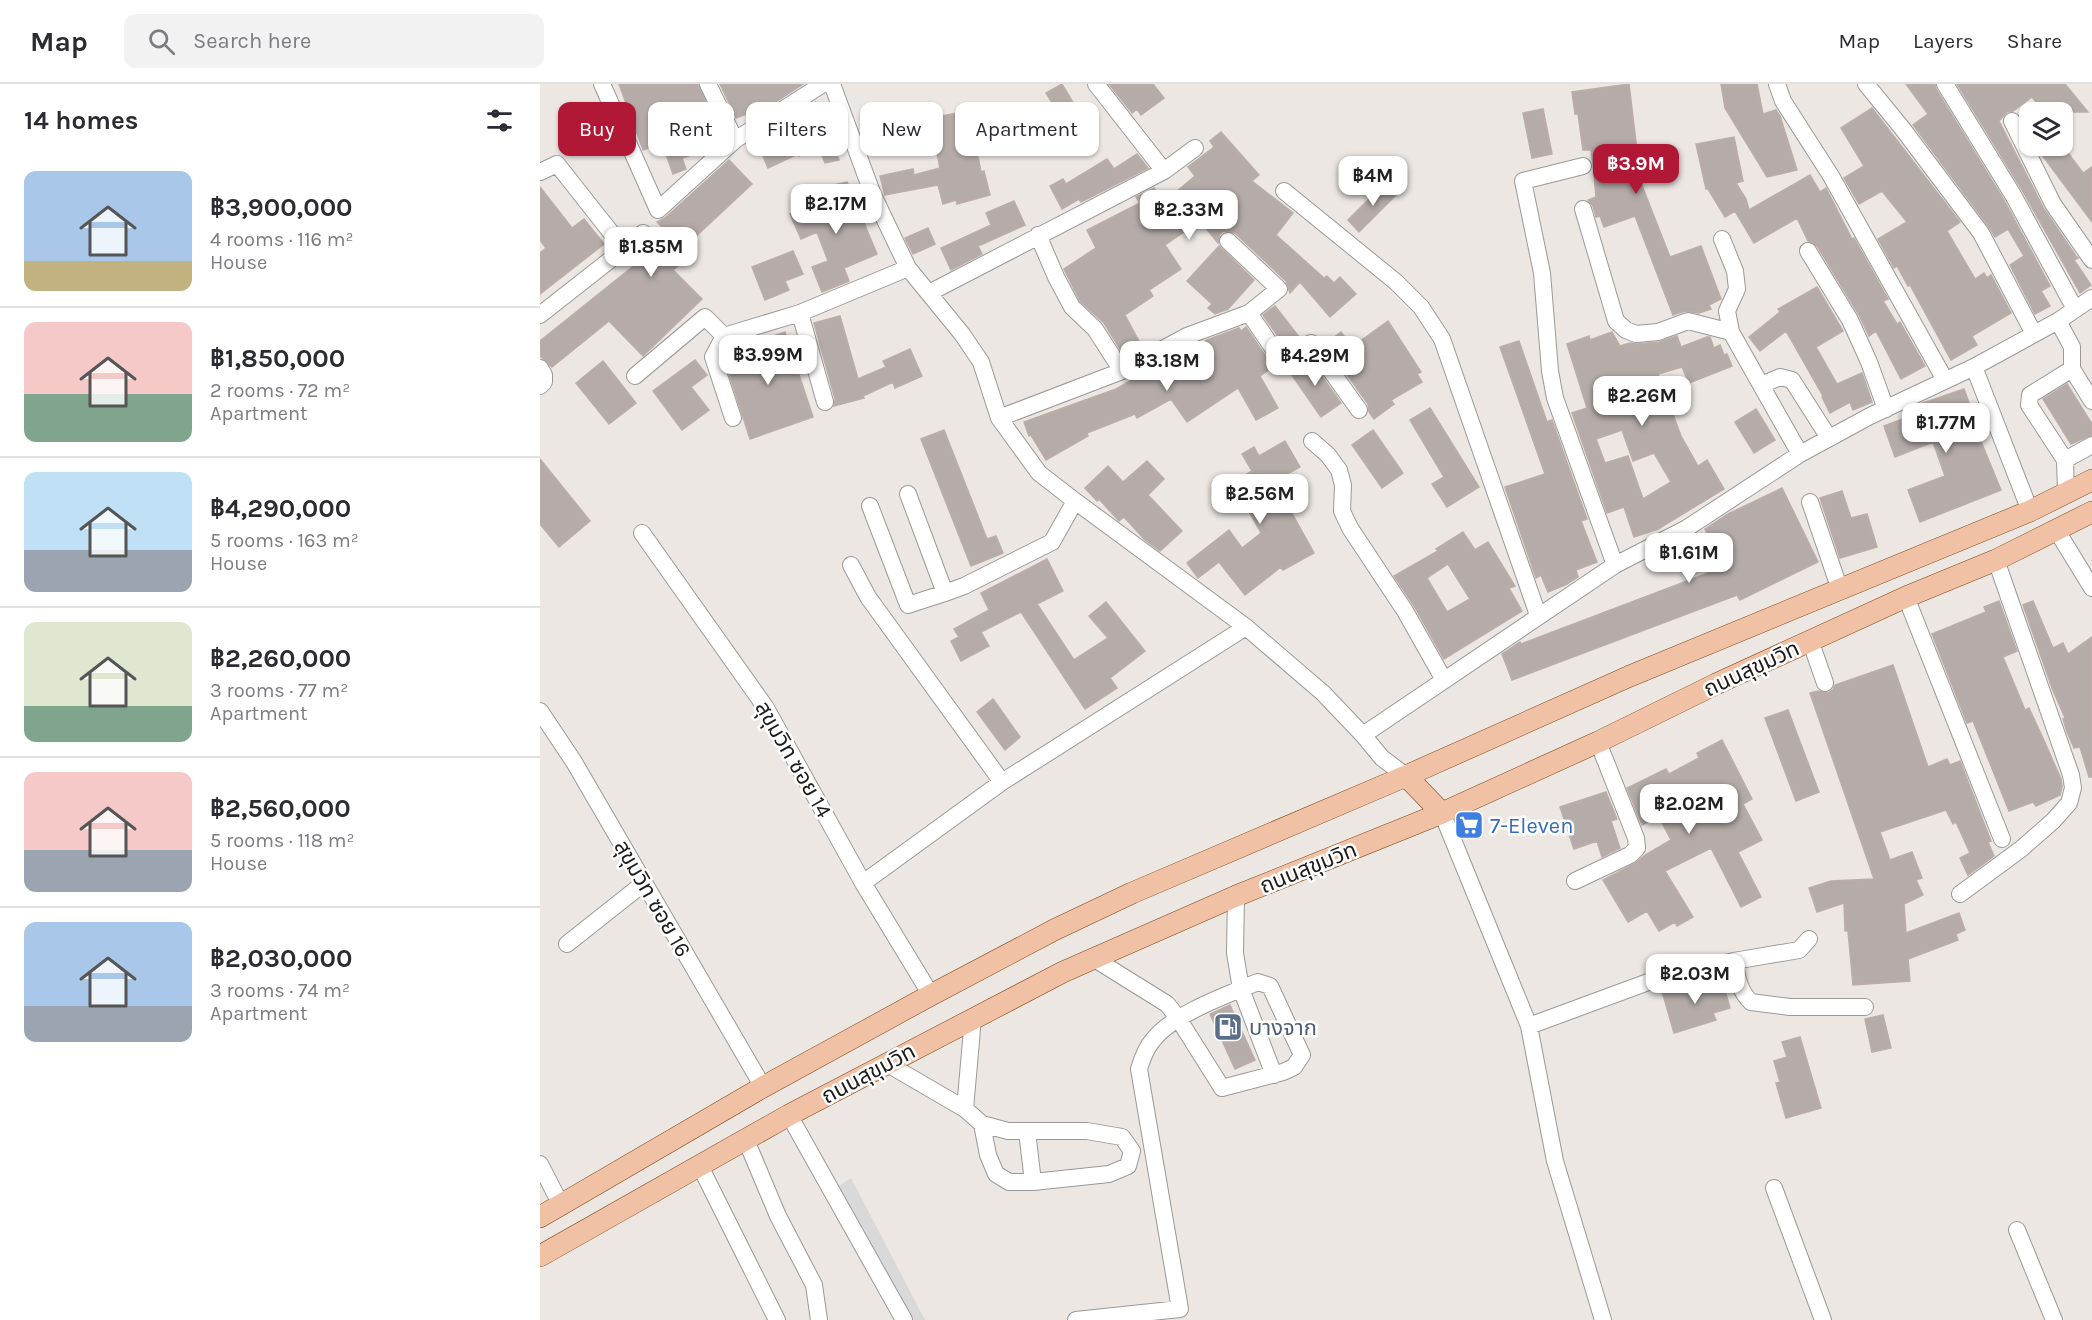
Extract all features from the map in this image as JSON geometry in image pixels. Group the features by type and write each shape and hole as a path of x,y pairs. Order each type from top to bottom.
{"main road":[{"name":"ถนนสุขุมวิท","path":"540,1217 763,1087 1054,930 1132,893 1406,776 1630,676 2030,511 2092,480"},
{"name":"ถนนสุขุมวิท","path":"540,1256 789,1115 1093,958 1236,896 1442,813 1598,742 1810,640 1996,560 2092,513"},
{"path":"1958,540 1969,571"},
{"path":"1406,776 1442,813"}],"street":[{"path":"602,84 658,210 735,140 823,84"},
{"path":"708,84 735,140"},
{"path":"832,84 873,195 908,268 962,334 981,362 999,418 1039,473 1246,627 1323,693 1382,758 1406,776"},
{"path":"1096,84 1164,171"},
{"path":"1777,84 1783,101 1832,176 1945,380"},
{"path":"1866,84 1981,233 2034,334"},
{"path":"1945,84 2013,195 2075,309"},
{"path":"2012,121 2053,204 2092,260"},
{"path":"928,293 1164,171 1195,148"},
{"path":"540,172 557,164 624,249"},
{"path":"1583,166 1523,181 1542,273 1550,371 1555,398 1615,565"},
{"path":"1284,191 1396,282 1421,307 1442,339 1538,615"},
{"path":"1583,209 1616,321 1626,330 1636,334 1658,332 1688,321 1731,332"},
{"path":"540,315 643,233"},
{"path":"1038,235 1072,307 1095,329 1122,371"},
{"path":"1722,239 1735,271 1737,289 1727,311 1731,332 1800,454"},
{"path":"999,418 1122,371 1187,336 1249,313 1279,289 1228,241"},
{"path":"1808,251 1850,320 1869,362 1886,409"},
{"path":"733,418 713,357 724,336 800,312 908,268"},
{"path":"1363,735 1615,565 1687,528 1800,454 1974,367 2058,321 2092,298"},
{"path":"800,312 825,402"},
{"path":"1249,313 1283,363 1311,343 1359,410"},
{"path":"635,376 705,317 724,336"},
{"path":"2058,321 2072,347 2072,369 2092,400"},
{"path":"1974,367 2030,511"},
{"path":"540,368 544,375 544,382 540,386"},
{"path":"2066,493 2066,460 2029,405 2028,399 2030,395 2072,369"},
{"path":"1761,385 1780,377 1792,380 1829,438"},
{"path":"1312,441 1328,455 1339,470 1343,485 1342,511 1350,528 1405,611 1444,680"},
{"path":"2066,460 2092,445"},
{"path":"908,494 945,593"},
{"path":"870,506 908,605 964,586 1052,542 1075,501"},
{"path":"1810,502 1840,590"},
{"path":"2057,531 2092,588"},
{"name":"สุขุมวิท ซอย 14","path":"642,533 766,708 863,884 931,995"},
{"path":"1960,894 2021,849 2052,821 2069,803 2073,788 2071,775 1996,560"},
{"path":"851,565 868,597 1002,782"},
{"path":"2079,565 2092,580"},
{"path":"1906,597 2002,839"},
{"path":"863,884 1002,782 1246,627"},
{"path":"1810,640 1826,683"},
{"name":"สุขุมวิท ซอย 16","path":"540,711 574,762 763,1087"},
{"path":"1575,881 1630,855 1637,848 1636,838 1598,742"},
{"path":"1442,813 1529,1026 1555,1161 1603,1320"},
{"path":"567,944 644,883"},
{"path":"1236,896 1235,953 1241,989 1274,1075"},
{"path":"1529,1026 1659,978 1734,961 1799,950 1809,939"},
{"path":"1076,1320 1180,1309 1139,1069 1142,1058 1153,1039 1178,1018 1258,982 1270,986 1302,1054 1294,1067 1274,1075 1222,1088 1178,1018 1167,1004 1093,958"},
{"path":"1734,961 1743,993 1756,1004 1790,1007 1865,1007"},
{"path":"965,1109 974,1018"},
{"path":"886,1063 965,1109 982,1124 1008,1131 1087,1131 1122,1137 1132,1151 1128,1166 1109,1174 1033,1182 1009,1182 996,1174 988,1155 982,1124"},
{"path":"789,1115 904,1320"},
{"path":"1027,1131 1033,1182"},
{"path":"746,1140 778,1216 814,1285 819,1320"},
{"path":"540,1164 561,1205"},
{"path":"700,1166 777,1320"},
{"path":"1773,1188 1822,1320"},
{"path":"2018,1230 2054,1320"}],"shaded area":[{"path":"851,1178 925,1320 902,1320 828,1193"}],"building":[{"path":"619,84 698,84 706,102 648,102 648,148 643,150 636,131 636,102 626,102"},
{"path":"720,84 803,84 776,102 746,102 746,114 736,118 734,102 728,102"},
{"path":"1062,84 1073,102 1052,102 1046,93"},
{"path":"1109,84 1153,84 1164,98 1141,115 1137,109 1132,113"},
{"path":"1629,84 1641,183 1670,257 1701,246 1721,299 1709,305 1711,309 1699,313 1685,311 1673,315 1635,216 1604,227 1600,216 1596,217 1593,206 1588,200 1596,197 1591,150 1583,150 1572,92"},
{"path":"1721,84 1757,84 1763,114 1776,110 1780,116 1797,170 1767,177 1725,108"},
{"path":"1906,84 1935,84 2004,200 2050,286 2041,291 2050,306 2035,314 2010,265 2024,256 2008,229 1995,237 1913,125 1928,114"},
{"path":"1957,84 2065,84 2088,112 2073,112 2073,102 2036,102 2032,97 2025,102 2019,102 2019,107 2007,112 1999,121 2044,209 2078,258 2074,260 2091,285 2080,293 2022,190"},
{"path":"1872,108 1960,222 1947,231 1975,279 1984,273 1987,278 1991,275 2011,313 1972,336 1977,345 1951,360 1910,285 1908,286 1897,266 1894,268 1878,239 1907,222 1882,191 1859,204 1844,178 1864,166 1841,128"},
{"path":"1543,109 1552,154 1532,158 1523,113"},
{"path":"955,113 955,156 978,156 990,195 957,204 956,200 943,204 938,185 885,195 880,176 913,169 914,175 940,168 938,156 943,156 943,116"},
{"path":"1221,132 1259,175 1252,181 1293,213 1276,235 1324,278 1327,276 1334,283 1340,277 1356,294 1330,317 1300,282 1290,293 1286,281 1235,233 1224,231 1220,234 1218,243 1200,221 1165,245 1181,269 1149,290 1153,296 1125,315 1141,345 1123,354 1104,323 1080,301 1064,269 1096,248 1087,230 1140,203 1136,197 1154,188 1162,200 1170,195 1170,197 1195,176 1188,167 1214,147 1210,141"},
{"path":"1734,137 1743,181 1736,183 1746,199 1749,210 1810,175 1820,192 1826,188 1852,239 1854,238 1888,299 1883,301 1897,324 1900,322 1925,366 1901,379 1876,331 1869,336 1859,315 1817,246 1808,241 1797,218 1754,243 1735,211 1725,217 1706,189 1696,144"},
{"path":"1137,154 1148,168 1081,202 1079,199 1062,209 1050,186 1063,179 1066,184 1107,159 1114,169"},
{"path":"667,156 688,156 682,158 686,169 673,174"},
{"path":"763,156 794,156 768,168"},
{"path":"822,156 837,156 839,160 825,163"},
{"path":"2043,156 2070,156 2083,173 2092,167 2092,222"},
{"path":"729,160 752,184 677,254 683,262 673,270 702,299 643,356 609,321 552,367 540,356 540,341 671,236 657,222 665,218"},
{"path":"847,182 877,254 844,268 849,281 822,292 812,267 828,261 817,232 801,239 790,214 831,197 837,193 833,185"},
{"path":"1386,182 1398,193 1359,232 1348,220"},
{"path":"540,187 572,228 584,219 604,244 540,294 540,253 546,248 540,240"},
{"path":"1014,201 1025,225 978,246 982,254 951,270 941,248 991,225 986,213"},
{"path":"928,228 935,244 913,254 905,238"},
{"path":"1219,246 1254,280 1228,309 1215,314 1208,308 1212,304 1187,281"},
{"path":"793,251 803,274 785,281 789,290 765,300 752,267"},
{"path":"1817,287 1843,331 1816,347 1837,384 1862,373 1872,402 1853,410 1850,402 1830,413 1823,396 1786,331 1760,351 1749,337 1780,312 1778,309"},
{"path":"1275,306 1300,338 1286,348 1263,315"},
{"path":"840,316 858,379 886,367 883,361 910,349 922,376 895,388 893,382 863,396 864,398 834,406 835,399 814,323"},
{"path":"1388,321 1421,372 1417,374 1422,382 1391,400 1394,404 1374,419 1369,412 1368,404 1325,344 1341,332 1352,347"},
{"path":"1246,327 1273,367 1260,376 1278,408 1256,420 1238,388 1187,422 1171,399 1137,418 1135,414 1087,433 1088,436 1046,460 1031,435 1029,436 1024,422 1116,389 1148,371 1151,377 1207,340 1239,328 1241,331"},
{"path":"785,332 813,417 750,439 724,358 727,352"},
{"path":"1612,332 1620,346 1630,343 1659,342 1677,336 1681,347 1710,337 1714,348 1720,345 1732,366 1689,383 1682,367 1658,374 1681,436 1698,466 1707,460 1724,489 1658,529 1634,537 1624,507 1607,513 1572,413 1587,408 1567,344 1589,336 1590,340","holes":["1622,430 1633,461 1654,453 1671,482 1643,499 1628,456 1605,463 1596,439"]},
{"path":"1519,341 1547,422 1552,420 1587,519 1581,521 1597,562 1576,570 1578,577 1548,592 1541,575 1536,578 1505,487 1545,474 1500,347"},
{"path":"1309,358 1341,403 1321,417 1289,371"},
{"path":"695,360 707,375 691,387 709,410 682,430 653,391"},
{"path":"603,361 636,403 609,424 576,383"},
{"path":"2067,384 2092,424 2092,435 2071,444 2043,399"},
{"path":"1964,389 1982,438 1980,439 2001,490 1920,522 1908,490 1945,476 1933,442 1895,457 1884,426 1922,412 1920,404"},
{"path":"1430,408 1479,487 1447,507 1432,484 1444,477 1410,420"},
{"path":"1756,409 1775,440 1754,453 1735,422"},
{"path":"944,430 987,539 996,536 1003,553 971,566 921,439"},
{"path":"1373,430 1403,473 1382,488 1352,445"},
{"path":"1285,441 1300,467 1274,481 1314,553 1283,570 1281,567 1245,595 1219,562 1198,578 1187,563 1229,530 1242,548 1261,533 1233,482 1252,471 1242,454 1254,447 1259,456"},
{"path":"540,459 590,521 559,547 540,524"},
{"path":"1147,461 1164,479 1148,495 1182,531 1160,551 1145,540 1124,517 1119,521 1099,499 1097,501 1085,488 1108,466 1123,482"},
{"path":"1782,488 1818,562 1740,600 1737,595 1512,680 1502,654 1520,642 1521,644 1724,567 1705,529 1728,514"},
{"path":"1842,491 1851,518 1867,514 1877,547 1840,558 1820,498"},
{"path":"1463,532 1475,550 1488,542 1515,586 1509,588 1522,611 1444,659 1394,576 1438,551 1436,549","holes":["1448,564 1470,599 1447,612 1427,578"]},
{"path":"1047,559 1063,591 1037,604 1074,660 1108,638 1089,616 1106,602 1145,651 1110,678 1117,688 1085,709 1021,612 981,632 989,646 961,661 951,641 959,637 954,629 989,610 981,593"},
{"path":"1999,601 2017,651 2003,657 2025,710 2029,708 2046,745 2061,779 2062,787 2060,795 2036,806 2033,802 2009,811 1973,721 1967,723 1932,634 1986,612 1984,607"},
{"path":"2033,601 2053,648 2063,643 2068,654 2092,637 2092,777 2089,777 2080,747 2074,748 2067,732 2063,719 2065,718 2023,605"},
{"path":"1893,665 1928,767 1947,759 1950,765 1960,761 1991,841 1988,842 1994,856 1968,875 1960,858 1970,853 1956,822 1953,824 1946,810 1880,832 1890,860 1912,852 1922,878 1916,880 1923,895 1904,904 1906,933 1959,913 1965,930 1956,934 1958,940 1908,959 1910,981 1853,985 1848,931 1845,931 1844,903 1817,912 1809,888 1831,881 1874,879 1810,693 1818,691 1828,693 1835,685"},
{"path":"993,699 1020,737 1005,750 977,712"},
{"path":"1788,710 1819,792 1796,801 1765,718"},
{"path":"1722,740 1752,799 1743,804 1762,840 1738,852 1761,897 1741,907 1711,848 1665,871 1693,917 1677,926 1675,922 1659,931 1647,911 1628,922 1603,880 1634,864 1671,840 1659,817 1642,825 1627,788 1666,769 1669,774 1699,758 1697,753"},
{"path":"1606,792 1617,819 1611,821 1620,848 1602,857 1597,841 1574,849 1560,807"},
{"path":"1722,980 1730,1008 1713,1013 1716,1020 1674,1033 1662,991 1686,985 1687,989"},
{"name":"บางจาก","path":"1230,1005 1255,1060 1235,1069 1210,1014"},
{"path":"1883,1015 1891,1048 1872,1052 1865,1019"},
{"path":"1800,1037 1821,1108 1786,1118 1776,1083 1780,1082 1774,1061 1787,1057 1782,1042"}],"place":[{"name":"7-Eleven","path":"1469,825"},
{"name":"บางจาก","path":"1228,1027"}]}
